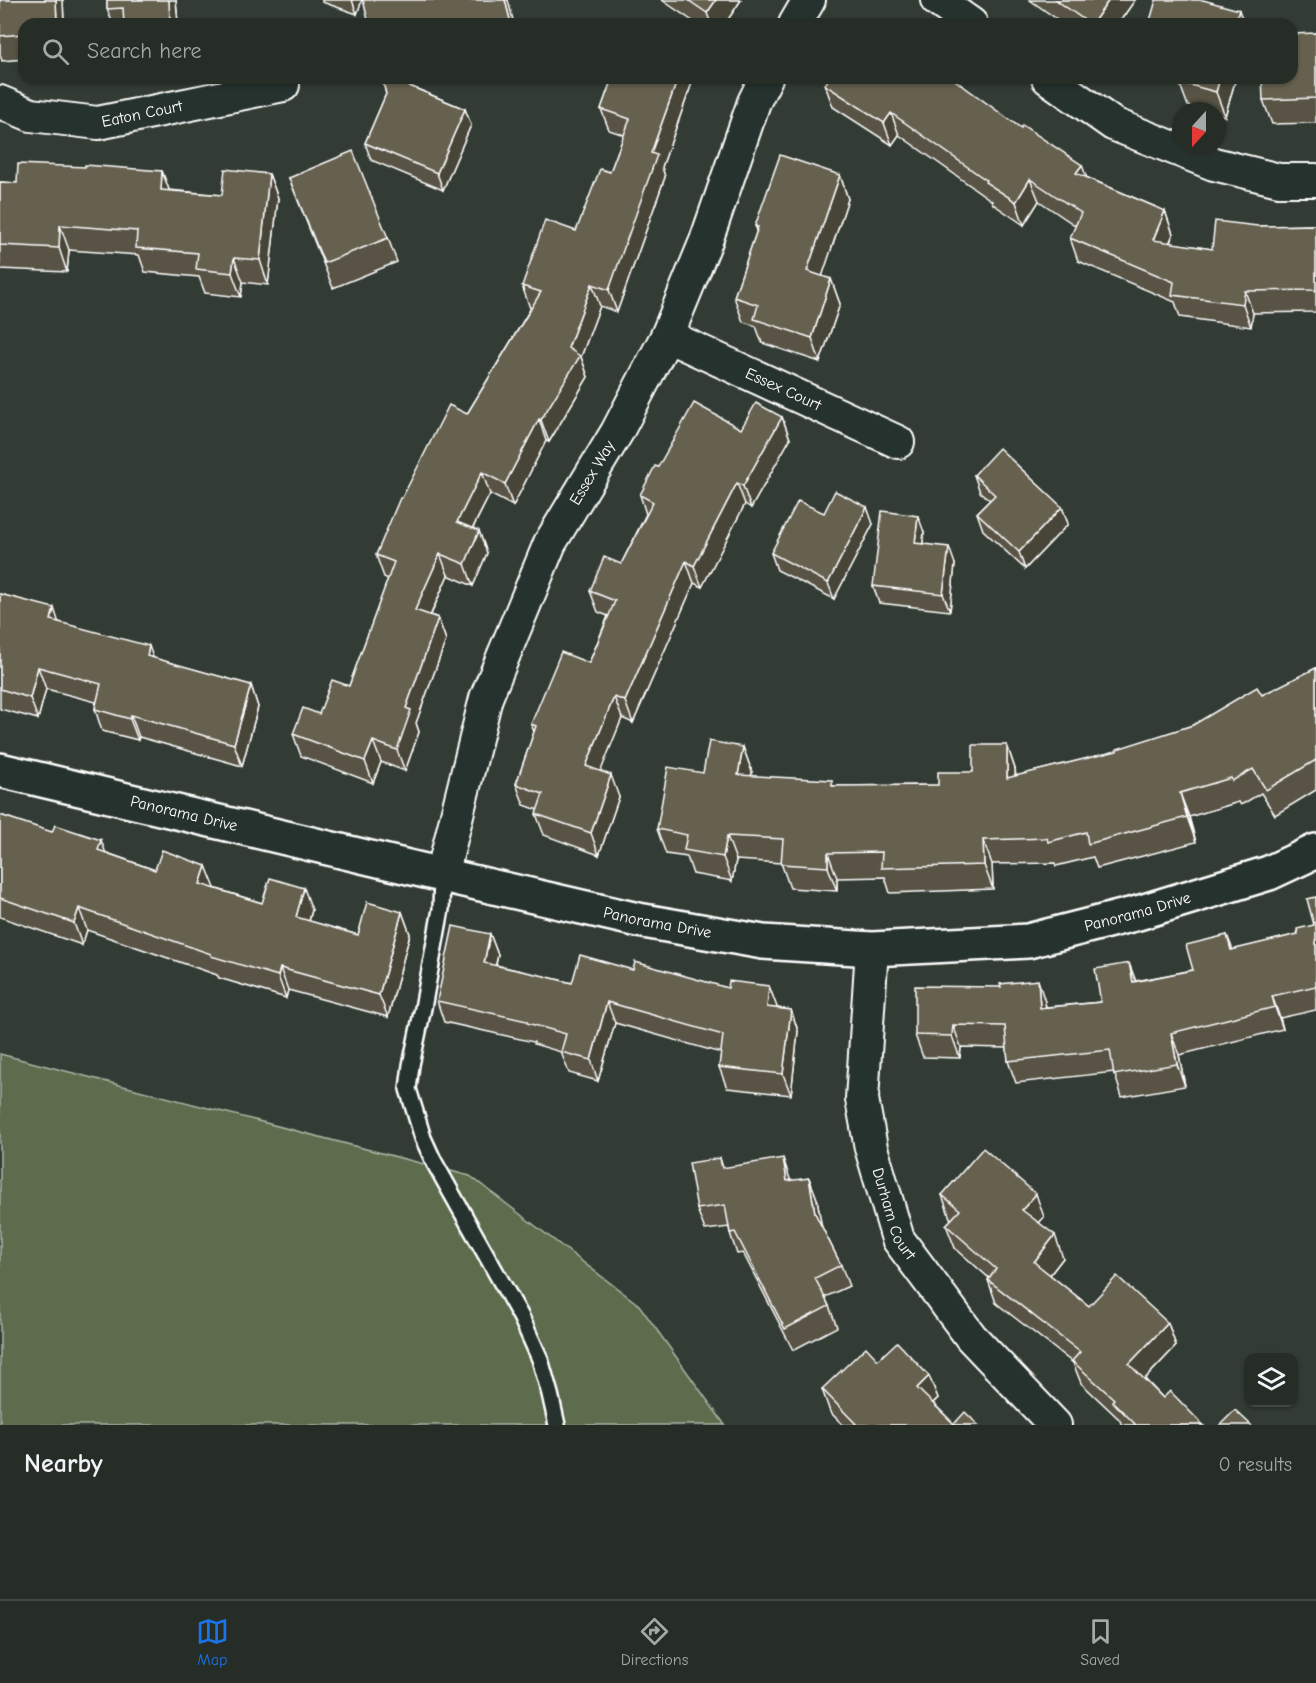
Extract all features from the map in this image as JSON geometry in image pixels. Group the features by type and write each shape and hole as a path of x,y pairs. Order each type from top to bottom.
{"street":[{"path":"798,18 809,0"},
{"path":"937,0 962,18"},
{"name":"Essex Way","path":"441,875 486,698 550,543 617,432 667,336 706,241 754,102 763,84"},
{"path":"1056,84 1113,124 1214,164 1279,180 1316,180"},
{"name":"Eaton Court","path":"0,102 31,115 98,123 283,85"},
{"name":"Essex Court","path":"667,336 898,442"},
{"name":"Panorama Drive","path":"0,770 638,920 752,940 872,949 1028,941 1138,913 1269,873 1316,851"},
{"name":"Durham Court","path":"872,949 862,1099 871,1148 898,1239 971,1337 1055,1425"}],"lane":[{"path":"441,875 441,909 408,1089 423,1138 434,1162 516,1307 540,1359 557,1425"}],"green space":[{"path":"0,1054 470,1176 639,1305 725,1425 0,1425"}],"building":[{"path":"0,0 56,0 57,18 18,18 18,34 0,36"},
{"path":"107,0 169,0 170,18 124,18 123,8 107,9"},
{"path":"363,0 505,0 510,18 368,18"},
{"path":"688,0 716,0 707,13"},
{"path":"1056,0 1109,0 1096,18 1082,18"},
{"path":"1156,0 1203,0 1239,10 1237,18 1151,18"},
{"path":"1316,33 1316,98 1263,100 1262,84 1298,84 1298,34"},
{"path":"384,84 405,84 465,109 437,173 365,143 386,94"},
{"path":"610,84 676,84 651,153 657,155 609,290 592,284 568,348 580,356 541,420 539,419 505,484 482,472 457,522 479,531 465,564 440,554 415,610 438,618 406,708 411,710 397,750 373,741 365,761 293,734 303,708 319,714 332,680 349,686 394,562 376,555 400,498 449,405 467,414 541,292 522,286 545,220 576,231 600,169 610,172 630,119 601,109"},
{"path":"960,84 1021,128 1022,125 1082,165 1076,173 1165,211 1153,240 1212,249 1215,221 1258,226 1316,225 1316,290 1245,291 1243,304 1172,295 1174,282 1070,238 1081,213 1030,179 1016,202 891,113 884,123 825,85"},
{"path":"1186,84 1218,84 1216,92"},
{"path":"353,151 388,238 324,263 289,178"},
{"path":"780,155 840,175 807,271 831,279 812,338 754,319 758,305 734,297 758,227 755,226"},
{"path":"18,164 85,167 85,165 162,171 161,190 222,195 225,169 269,174 260,260 234,258 232,273 196,269 198,253 136,248 137,231 60,225 59,248 0,245 0,182 17,183"},
{"path":"694,403 741,429 756,403 782,417 743,486 737,483 694,566 686,561 625,701 614,697 586,766 611,775 591,833 536,814 543,794 516,784 536,726 531,724 561,652 589,663 615,601 590,591 604,557 621,564 653,502 640,495"},
{"path":"999,448 1062,507 1019,552 977,513 995,495 974,475"},
{"path":"835,491 867,507 828,583 771,553 798,501 824,513"},
{"path":"882,511 918,516 915,543 949,547 943,594 873,586"},
{"path":"0,594 54,608 51,620 149,646 147,656 251,685 234,744 131,715 130,719 95,709 101,684 38,667 30,698 0,689"},
{"path":"1316,668 1316,760 1266,790 1253,769 1232,781 1231,778 1180,793 1187,817 1088,844 1086,832 1048,842 1047,838 983,840 984,865 881,868 882,852 828,853 828,867 781,864 783,839 727,836 723,857 684,850 687,835 657,829 668,767 703,773 709,741 743,747 738,775 832,780 832,786 938,785 938,772 973,772 973,745 1007,745 1007,778 1117,751 1117,749 1193,725 1257,687 1262,695"},
{"path":"0,815 52,832 55,825 101,840 98,850 155,870 162,850 206,866 200,884 262,903 270,878 304,888 296,917 358,935 367,902 402,912 379,995 280,968 278,976 211,956 211,954 79,908 74,923 0,898"},
{"path":"1316,897 1316,986 1272,996 1275,1007 1171,1033 1177,1064 1114,1075 1110,1050 1008,1061 1005,1026 953,1025 952,1036 915,1035 915,986 1001,987 1000,984 1038,980 1040,1008 1101,1002 1095,969 1129,963 1133,982 1193,970 1186,945 1227,935 1231,950 1298,934 1297,929 1314,925 1307,899"},
{"path":"453,926 490,934 484,963 572,983 580,955 633,970 635,962 728,988 729,981 769,986 767,1007 791,1010 783,1074 719,1067 723,1035 607,1002 591,1060 561,1052 566,1034 527,1023 527,1021 437,1001"},
{"path":"983,1148 1036,1194 1022,1210 1055,1235 1034,1262 1089,1306 1117,1276 1168,1323 1129,1364 1163,1398 1170,1391 1203,1425 1136,1425 1112,1401 1114,1399 1072,1361 1080,1352 988,1280 996,1269 946,1225 960,1210 942,1195"},
{"path":"720,1158 722,1168 783,1158 787,1181 809,1178 815,1213 841,1265 815,1278 829,1306 785,1329 735,1232 730,1233 725,1205 697,1209 689,1163"},
{"path":"897,1342 929,1376 917,1388 954,1424 965,1412 978,1425 857,1425 822,1389 866,1347 878,1360"},
{"path":"1235,1410 1251,1425 1220,1425"}]}
